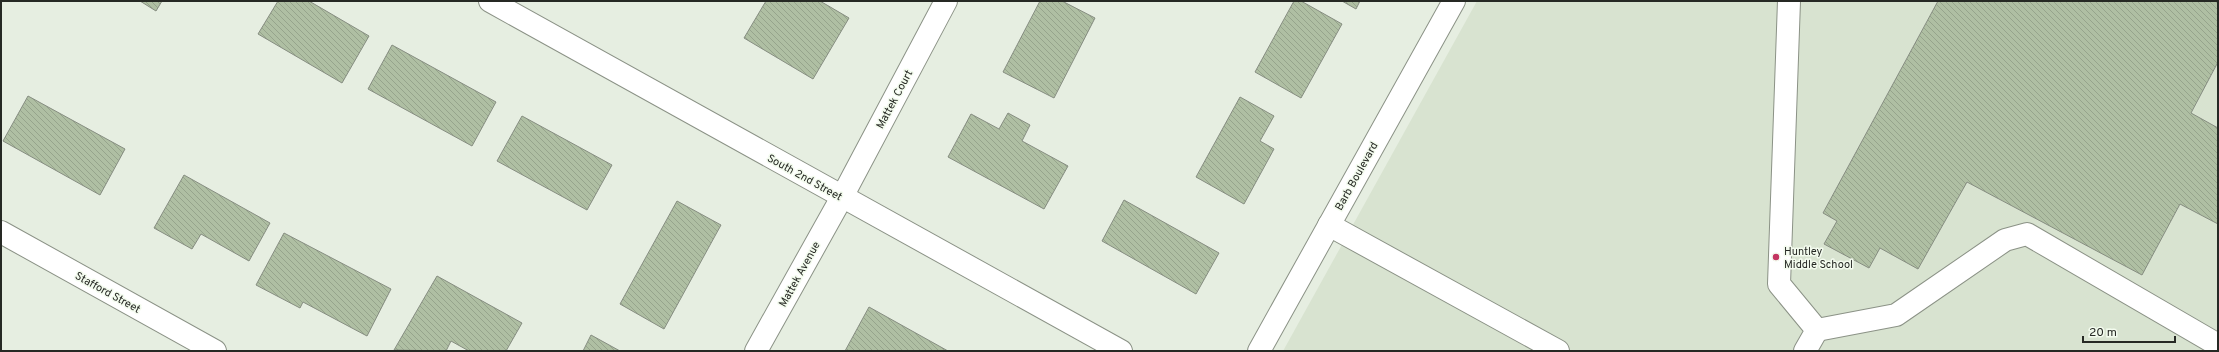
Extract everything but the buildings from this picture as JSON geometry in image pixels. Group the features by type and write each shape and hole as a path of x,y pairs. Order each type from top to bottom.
{"street":[{"name":"South 2nd Street","path":"490,1 1121,351"},
{"name":"Mattek Court","path":"842,197 946,1"},
{"name":"Barb Boulevard","path":"1259,351 1454,1"},
{"path":"1789,1 1779,284 1817,330"},
{"name":"Mattek Avenue","path":"756,351 842,197"},
{"path":"1329,225 1558,351"},
{"name":"Stafford Street","path":"1,232 215,351"},
{"path":"1805,351 1817,330 1896,315 2005,240 2028,234 2218,345"}],"shaded area":[{"name":"Huntley Middle School","path":"1477,1 2218,1 2218,351 1283,351"}],"place":[{"name":"Huntley Middle School","path":"1776,257"}]}
